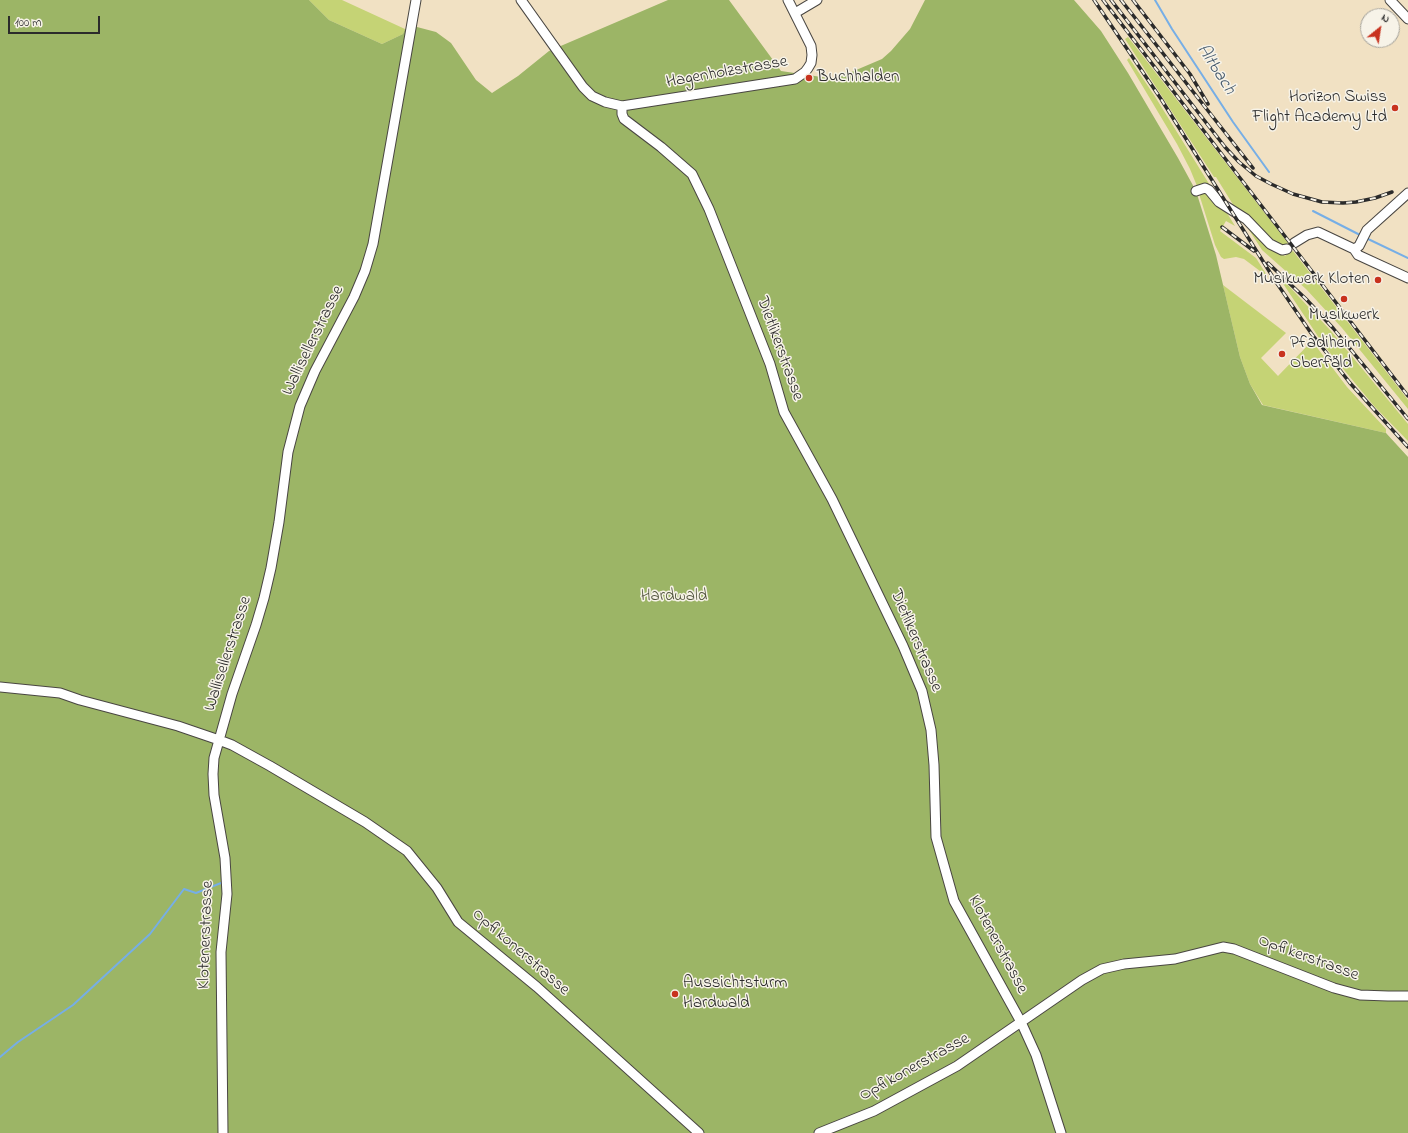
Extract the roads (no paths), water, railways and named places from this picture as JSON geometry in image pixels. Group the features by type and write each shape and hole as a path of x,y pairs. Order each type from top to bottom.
{"street":[{"name":"Wallisellerstrasse","path":"219,740 232,694 264,598 271,568 288,452 300,406 315,372 354,297 365,271 373,244 416,0"},
{"path":"522,0 583,87 592,96 605,102 622,106"},
{"name":"Hagenholzstrasse","path":"622,106 795,79 805,72 812,63 812,55 811,46 788,0"},
{"path":"795,12 817,0"},
{"path":"1390,0 1408,19"},
{"name":"Dietlikerstrasse","path":"622,106 622,114 624,119 661,147 692,174 709,209 770,364 784,412 832,498 903,646 922,691 931,730 934,765"},
{"path":"1196,192 1205,188 1210,190 1219,202 1246,219 1270,244 1282,250 1307,235 1318,232 1357,246"},
{"path":"1408,193 1365,232 1357,246 1358,255 1408,278"},
{"name":"Opfikonerstrasse","path":"0,687 60,693 80,700 178,726 219,740 232,745 270,766 366,822 407,851 437,888 458,922 536,987 699,1133"},
{"name":"Klotenerstrasse","path":"219,740 214,758 213,774 214,795 225,858 227,894 221,952 224,1133"},
{"name":"Klotenerstrasse","path":"934,765 936,838 954,901 1021,1022 1036,1055 1061,1133"},
{"name":"Opfikonerstrasse","path":"819,1133 874,1111 957,1066 1082,980 1102,969 1124,964 1176,959 1223,946"},
{"name":"Opfikerstrasse","path":"1223,946 1334,988 1360,995 1408,996"}],"waterway":[{"name":"Altbach","path":"1155,0 1172,29 1233,122 1269,172"},
{"name":"Altbach","path":"1313,211 1362,236"},
{"name":"Altbach","path":"1366,238 1408,258"},
{"path":"0,1057 18,1042 73,1005 150,934 184,889 196,893 221,883"}],"railway":[{"path":"1094,0 1161,99 1276,282 1311,333 1350,383 1408,447"},
{"path":"1103,0 1408,396"},
{"path":"1111,0 1225,147 1239,162 1256,176 1293,194 1322,202 1356,202 1375,198 1392,192"},
{"path":"1121,0 1253,168"},
{"path":"1133,0 1190,74 1208,104"},
{"path":"1222,227 1254,251"},
{"path":"1268,263 1306,299 1333,328 1408,419"}],"place":[{"name":"Buchhalden","path":"809,78"},
{"name":"Horizon Swiss Flight Academy Ltd","path":"1395,108"},
{"name":"Musikwerk Kloten","path":"1378,280"},
{"name":"Musikwerk","path":"1344,299"},
{"name":"Pfadiheim Oberfäld","path":"1282,354"},
{"name":"Aussichtsturm Hardwald","path":"675,994"}],"park label":[{"name":"Hardwald","path":"674,597"}]}
